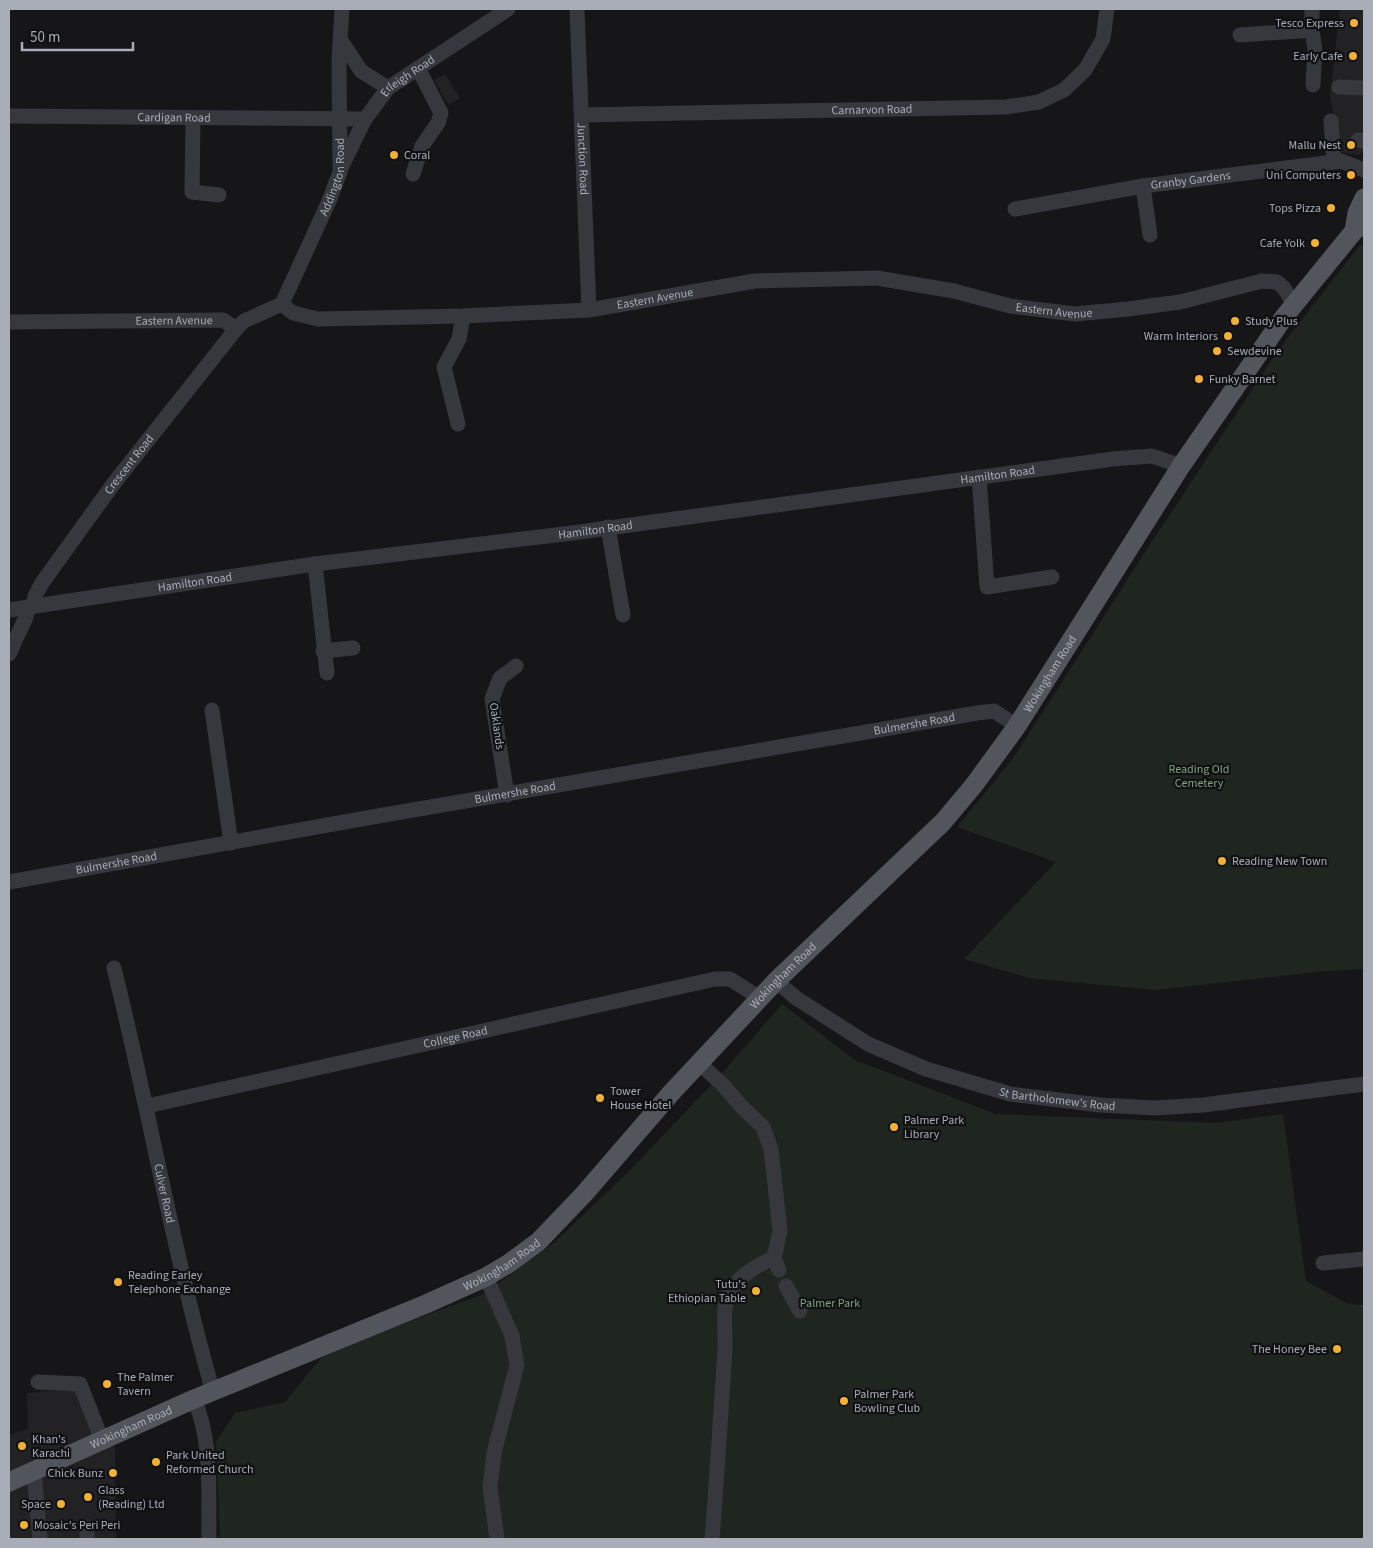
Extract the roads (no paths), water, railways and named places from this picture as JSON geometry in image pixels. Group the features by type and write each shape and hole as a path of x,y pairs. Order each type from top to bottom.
{"main road":[{"name":"Wokingham Road","path":"9,1482 194,1400 426,1304 486,1277 538,1242 584,1194 699,1063 776,981 943,822 974,785 1017,726 1181,466 1284,317 1361,228 1357,213 1364,198"}],"street":[{"name":"Addington Road","path":"282,304 329,201 340,172 339,60 342,42 342,9"},
{"name":"Erleigh Road","path":"340,172 365,119 388,88 508,9"},
{"name":"Junction Road","path":"577,9 589,310"},
{"name":"Carnarvon Road","path":"582,115 1006,107 1039,102 1064,90 1085,70 1102,39 1107,9"},
{"path":"1312,9 1312,30 1321,49 1313,85"},
{"path":"1240,34 1312,30"},
{"path":"342,42 361,71 388,88"},
{"path":"413,174 422,146 438,123 441,113 418,68"},
{"path":"1339,87 1364,88"},
{"name":"Cardigan Road","path":"9,116 365,119"},
{"path":"193,118 192,192 219,195"},
{"path":"1331,121 1334,162"},
{"name":"Granby Gardens","path":"1015,209 1144,186 1341,161 1364,170"},
{"path":"1144,186 1150,235"},
{"name":"Eastern Avenue","path":"282,304 294,313 318,319 463,316 589,310 755,281 877,278 954,291 1010,306 1076,314 1180,302 1262,281 1277,282 1284,288 1294,305"},
{"path":"236,329 244,321 282,304"},
{"path":"458,424 444,367 460,338 463,316"},
{"name":"Eastern Avenue","path":"9,322 223,320 236,329"},
{"name":"Crescent Road","path":"9,654 42,583 114,483 236,329"},
{"name":"Hamilton Road","path":"9,610 315,564 1137,456 1152,456 1181,466"},
{"path":"979,476 987,587 1052,576"},
{"path":"608,527 613,593 622,615"},
{"path":"315,564 323,651 327,673"},
{"path":"323,651 353,648"},
{"name":"Oaklands","path":"507,794 492,699 500,678 516,666"},
{"path":"212,710 231,843"},
{"name":"Bulmershe Road","path":"9,882 977,712 994,711 1017,726"},
{"name":"Culver Road","path":"114,968 147,1106 175,1239 213,1392"},
{"name":"College Road","path":"147,1106 715,979 730,979 760,998"},
{"name":"St Bartholomew's Road","path":"776,981 796,998 868,1044 926,1069 1010,1094 1100,1105 1155,1108 1203,1104 1364,1084"},
{"path":"699,1063 763,1127 771,1149 780,1231 776,1264 763,1263 737,1281 728,1294 712,1539"},
{"path":"1324,1263 1364,1258"},
{"path":"486,1277 512,1336 517,1365 494,1453 490,1487 497,1539"},
{"path":"786,1286 800,1311"},
{"path":"38,1382 80,1384 102,1440"},
{"path":"194,1400 202,1416 204,1431 208,1479 209,1539"},
{"path":"34,1471 40,1539"}],"place":[{"name":"Tesco Express","path":"1354,23"},
{"name":"Early Cafe","path":"1353,56"},
{"name":"Mallu Nest","path":"1351,145"},
{"name":"Coral","path":"394,155"},
{"name":"Uni Computers","path":"1351,175"},
{"name":"Tops Pizza","path":"1331,208"},
{"name":"Cafe Yolk","path":"1315,243"},
{"name":"Study Plus","path":"1235,321"},
{"name":"Warm Interiors","path":"1228,336"},
{"name":"Sewdevine","path":"1217,351"},
{"name":"Funky Barnet","path":"1199,379"},
{"name":"Reading New Town","path":"1222,861"},
{"name":"Tower House Hotel","path":"600,1098"},
{"name":"Palmer Park Library","path":"894,1127"},
{"name":"Reading Earley Telephone Exchange","path":"118,1282"},
{"name":"Tutu's Ethiopian Table","path":"756,1291"},
{"name":"The Honey Bee","path":"1337,1349"},
{"name":"The Palmer Tavern","path":"107,1384"},
{"name":"Palmer Park Bowling Club","path":"844,1401"},
{"name":"Khan's Karachi","path":"22,1446"},
{"name":"Park United Reformed Church","path":"156,1462"},
{"name":"Chick Bunz","path":"113,1473"},
{"name":"Glass (Reading) Ltd","path":"88,1497"},
{"name":"Space","path":"61,1504"},
{"name":"Mosaic's Peri Peri","path":"24,1525"}],"park label":[{"name":"Reading Old Cemetery","path":"1199,776"},
{"name":"Palmer Park","path":"830,1303"}]}
